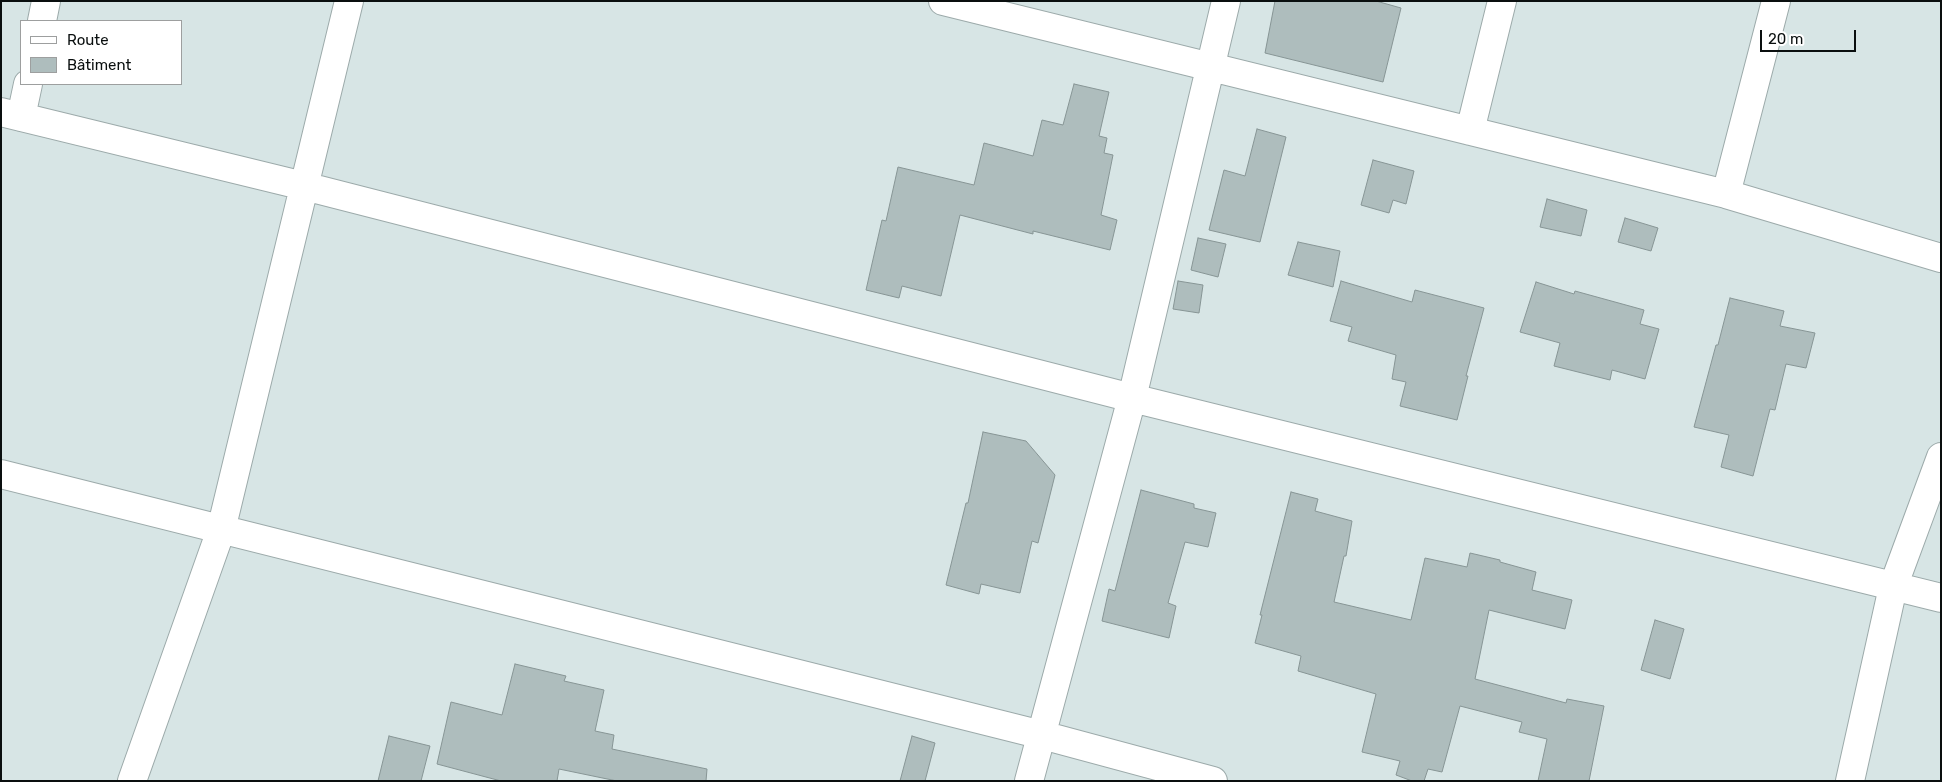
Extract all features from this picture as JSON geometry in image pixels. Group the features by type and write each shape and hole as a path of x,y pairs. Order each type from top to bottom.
{"street":[{"path":"42,20 46,1"},
{"path":"132,781 221,530 349,1"},
{"path":"943,1 1726,194 1941,258"},
{"path":"1029,781 1132,398 1226,1"},
{"path":"1470,131 1502,1"},
{"path":"1726,194 1776,1"},
{"path":"27,85 11,115 304,186 1132,398 1941,598"},
{"path":"1850,781 1893,586 1941,456"},
{"path":"1,474 1042,735 1214,781"}],"building":[{"path":"1275,1 1376,1 1401,8 1383,82 1265,53"},
{"path":"1074,84 1109,92 1099,136 1107,138 1104,153 1113,155 1101,215 1117,220 1110,250 1033,231 1033,234 960,215 941,296 902,286 899,298 866,290 882,220 886,221 898,167 974,185 984,143 1033,156 1042,120 1063,125"},
{"path":"1257,129 1286,137 1260,242 1209,230 1224,170 1245,176"},
{"path":"1373,160 1414,171 1406,204 1393,200 1389,213 1361,205"},
{"path":"1547,199 1587,210 1581,236 1540,227"},
{"path":"1625,218 1658,228 1651,251 1618,242"},
{"path":"1198,238 1226,244 1218,277 1191,270"},
{"path":"1298,242 1340,251 1333,287 1288,275"},
{"path":"1178,281 1203,285 1199,313 1173,309"},
{"path":"1341,281 1412,302 1415,290 1484,308 1466,376 1468,376 1457,420 1400,406 1406,382 1392,379 1396,355 1348,341 1352,327 1330,321"},
{"path":"1536,282 1574,294 1575,291 1644,310 1640,324 1659,329 1645,379 1612,370 1610,380 1554,366 1560,343 1520,332"},
{"path":"1730,298 1784,311 1780,326 1815,333 1806,368 1786,364 1775,410 1770,409 1753,476 1721,467 1729,435 1694,427"},
{"path":"983,432 1026,441 1055,475 1038,543 1032,541 1020,593 981,584 979,594 946,585 966,503 968,503"},
{"path":"1141,490 1194,504 1194,508 1216,513 1208,547 1185,542 1168,603 1176,606 1169,638 1102,621 1109,589 1115,591"},
{"path":"1291,492 1318,499 1315,511 1352,521 1346,556 1344,556 1334,602 1411,620 1425,558 1467,567 1470,553 1500,560 1500,562 1536,572 1532,590 1572,600 1565,629 1489,610 1475,679 1566,703 1567,699 1604,706 1589,781 1538,781 1547,739 1519,732 1522,722 1460,706 1442,772 1428,769 1424,781 1412,781 1396,775 1400,761 1362,752 1376,694 1298,671 1301,656 1255,643 1262,615 1260,615"},
{"path":"1655,620 1684,629 1670,679 1641,670"},
{"path":"515,664 566,676 564,681 604,690 595,731 614,735 612,749 707,769 706,781 617,781 559,769 557,781 501,781 437,764 451,702 502,715"},
{"path":"389,736 430,746 421,781 378,781"},
{"path":"912,736 935,743 925,781 900,781"}]}
